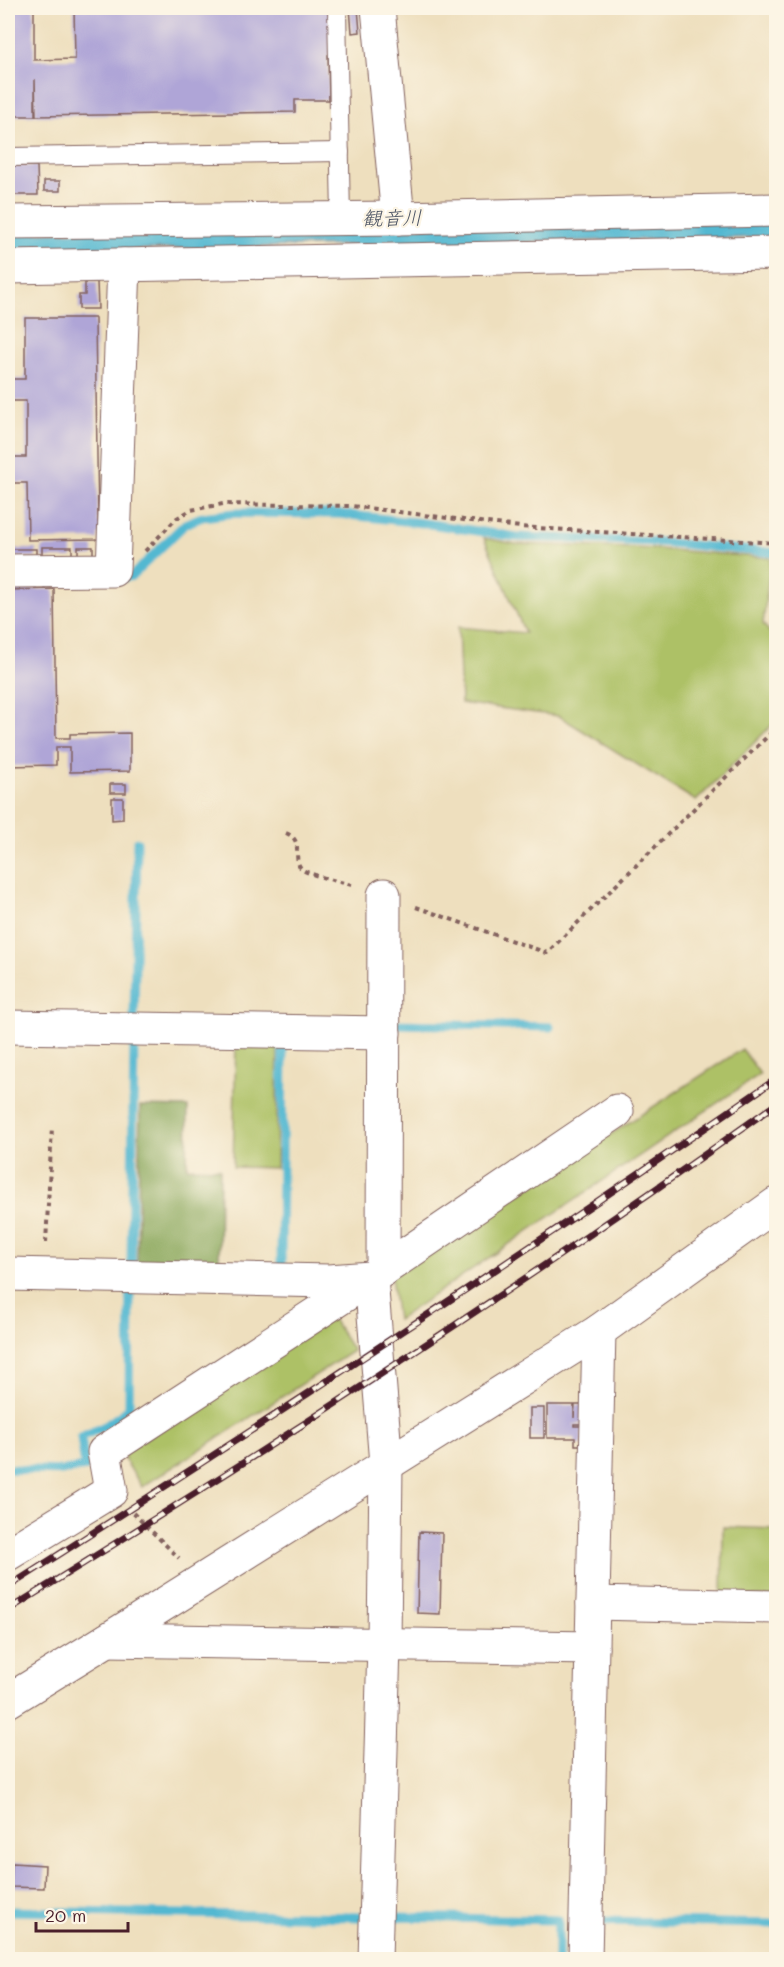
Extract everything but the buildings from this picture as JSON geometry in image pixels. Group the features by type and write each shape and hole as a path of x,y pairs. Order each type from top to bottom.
{"street":[{"path":"378,8 395,234"},
{"path":"8,267 124,265 395,234 777,210"},
{"path":"8,222 340,219 395,234 777,253"},
{"path":"8,571 113,570 124,265"},
{"path":"375,1959 384,1645 386,1464 377,1274 384,1033 384,896"},
{"path":"8,1027 384,1033"},
{"path":"8,1554 111,1491 104,1452 377,1274 617,1111"},
{"path":"8,1701 599,1331 777,1204"},
{"path":"8,1274 329,1281 377,1274"},
{"path":"585,1959 599,1331"},
{"path":"593,1603 777,1607"},
{"path":"107,1640 592,1648"}],"lane":[{"path":"337,8 340,219"},
{"path":"8,157 340,152"}],"path":[{"path":"113,570 123,568 139,558 177,518 191,510 223,504 351,506 520,527 777,543"},
{"path":"286,833 292,835 297,843 298,862 303,870 547,953 777,728"},
{"path":"45,1275 52,1126"},
{"path":"111,1491 202,1580"}],"green space":[{"path":"484,538 516,544 657,549 771,558 763,624 776,640 776,721 696,801 559,716 461,703 458,627 525,633"},
{"path":"236,1040 278,1041 276,1168 233,1167"},
{"path":"742,1049 760,1074 397,1320 391,1277"},
{"path":"140,1106 188,1107 187,1167 220,1168 219,1270 137,1268"},
{"path":"331,1316 353,1351 142,1487 121,1454"},
{"path":"723,1527 776,1529 776,1597 722,1596"}],"water":[{"path":"776,222 776,237 8,252 8,233"}],"waterway":[{"path":"118,579 132,576 185,524 202,517 234,513 340,514 517,537 660,542 776,553"},
{"path":"134,1020 137,842"},
{"path":"394,1024 550,1027"},
{"path":"131,1265 134,1039"},
{"path":"281,1268 283,1042"},
{"path":"8,1469 61,1471 85,1467 81,1437 107,1425 129,1409 130,1289"},
{"path":"8,1911 362,1917"},
{"path":"393,1917 558,1920 558,1960"},
{"path":"602,1921 776,1924"}],"railway":[{"path":"8,1587 395,1337 776,1079"},
{"path":"8,1610 397,1364 588,1236 776,1104"}],"water label":[{"name":"観音川","path":"392,217"}]}
